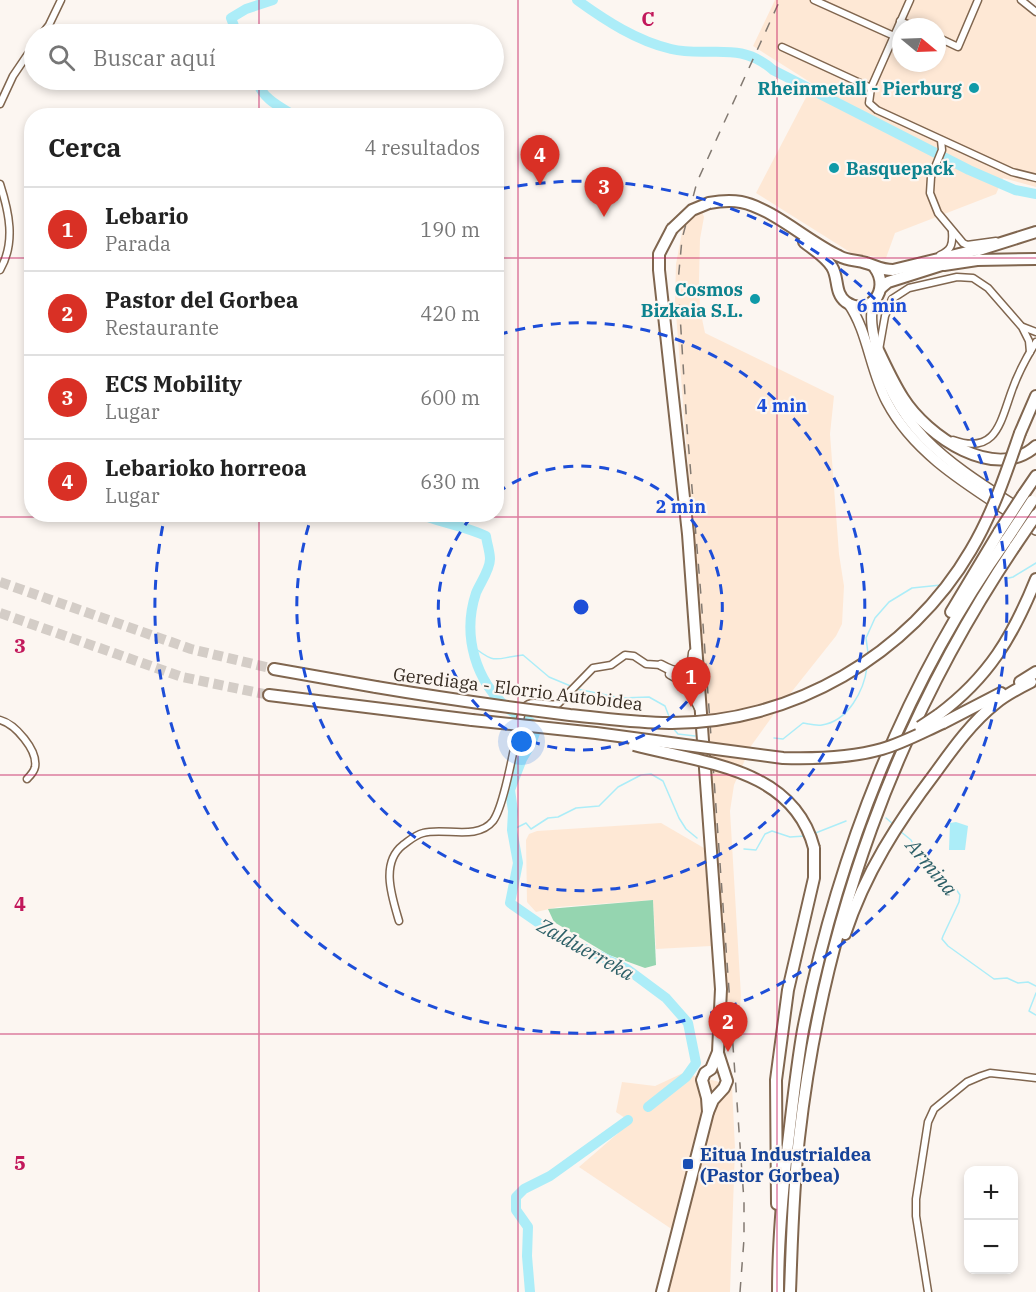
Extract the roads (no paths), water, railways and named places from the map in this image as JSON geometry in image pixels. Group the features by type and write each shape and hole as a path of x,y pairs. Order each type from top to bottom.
{"highway":[{"path":"662,1292 708,1112 719,1092 726,1085 726,1078 718,1052 721,989 694,607 659,254 672,228 692,210 709,202 726,200 758,207 838,256 854,262"},
{"path":"782,222 830,264 835,272 840,295 848,303 861,306 873,301 881,288 896,279 944,265 1009,239 1036,232"},
{"path":"837,283 842,269 854,262 862,261 875,268 893,270 984,248"},
{"path":"944,265 1036,252"},
{"path":"977,260 1036,259"},
{"path":"875,268 879,273 881,288"},
{"path":"877,347 903,399 938,434 974,455 996,461 1019,458 1036,446"},
{"name":"Gerediaga - Elorrio Autobidea","path":"274,669 521,709 604,719 670,723 731,717 780,705 804,696 849,673 886,647 921,616 949,584 990,514 1020,433 1036,398"},
{"path":"790,1292 799,1138 816,1029 845,909 863,850 902,747 1030,497 1036,476"},
{"path":"778,1288 793,1098 803,1031 832,910 873,791 925,674 953,621 1007,539 1036,515"},
{"path":"940,719 990,667 1016,626 1036,579"},
{"path":"827,979 876,859 913,803 952,750 979,719 1007,695 1034,677"},
{"path":"940,719 1034,677"},
{"name":"Gerediaga - Elorrio Autobidea","path":"269,696 783,758 821,758 882,749 940,719"},
{"path":"596,734 637,746 706,760 764,784 782,796 797,811 814,848 814,878 788,990 776,1080 778,1288"},
{"path":"708,1112 703,1076 711,1069 718,1052"},
{"path":"711,1069 723,1072"},
{"path":"704,1088 711,1093 719,1092"}],"main road":[{"path":"873,301 871,323 879,364 894,398 910,423 946,460 971,479 1036,519"},
{"path":"848,303 859,321 873,371 887,402 904,429 959,479 1036,530"}],"street":[{"path":"49,24 61,0"},
{"path":"814,0 892,35"},
{"path":"901,18 910,0"},
{"path":"946,41 958,47 978,0"},
{"path":"1021,0 1036,12"},
{"path":"892,41 871,88 870,103 877,110 1012,172 1036,178"},
{"path":"782,47 871,88"},
{"path":"0,104 13,76 24,60"},
{"path":"917,264 948,251 953,241 949,225 938,213 930,193 931,177 942,150 941,140"},
{"path":"0,184 9,211 11,230 0,270"},
{"path":"952,232 967,245 1009,239"},
{"path":"877,347 892,299 909,288 957,277 973,278 981,282 1022,327 1029,341 1029,352"},
{"path":"1022,327 1036,332"},
{"path":"938,434 963,443 978,444 998,431 1011,392 1036,342"},
{"path":"399,921 392,898 389,869 392,858 400,847 424,832 472,832 485,828 492,822 501,801 522,711 529,703 556,705 593,668 612,665 624,655 634,656 646,664 661,665 679,672 686,670 691,664 694,607"},
{"path":"661,665 670,674 687,684 700,710"},
{"path":"0,720 8,722 18,730 35,761 35,770 27,779"},
{"path":"928,1292 916,1199 928,1122 934,1109 967,1082 990,1073 1036,1078"}],"water":[{"path":"956,822 968,826 965,850 949,850 950,823"}],"waterway":[{"name":"Zalduerreka","path":"233,24 231,18 246,9 273,0"},
{"name":"Zalduerreka","path":"577,0 622,29 658,45 685,51 748,55 969,170 1015,190 1036,194"},
{"name":"Zalduerreka","path":"262,90 282,108"},
{"name":"Armina","path":"445,522 486,536 490,563 476,593 470,625 475,657 480,672 498,699 510,710 537,727 510,790 513,811 512,830 518,863 510,903 556,935 627,969 666,998 688,1023 696,1063 686,1077 648,1107"},
{"path":"1005,579 1013,577 1036,563"},
{"path":"868,653 866,638 875,618 889,602 912,588 941,585"},
{"path":"471,645 486,656 496,659 523,655 549,677 573,687"},
{"path":"774,738 783,739 803,723 822,725 840,718 858,695 867,667"},
{"path":"577,689 621,698 649,697 665,706 670,719"},
{"path":"672,727 678,734 695,736"},
{"name":"Armina","path":"512,830 526,823 531,829 548,818 558,817 576,808 599,806 618,787 641,775 651,774 663,781 679,818 686,829 697,838"},
{"name":"Armina","path":"886,818 893,824"},
{"name":"Armina","path":"813,834 846,821"},
{"name":"Armina","path":"744,849 756,850 765,834 772,831 790,837 805,836"},
{"name":"Armina","path":"900,831 911,840 922,862 956,889 960,895 942,939 948,946 994,979 1007,978 1018,983 1028,982 1036,986"},
{"name":"Armina","path":"1036,993 1029,1011 1036,1015"},
{"path":"530,1292 527,1256 528,1227 516,1210 516,1197 524,1189 550,1176 628,1120"}],"tunnel":[{"path":"0,582 191,649 274,669"},
{"path":"0,613 182,677 269,695"}],"railway":[{"path":"740,1292 744,1201 678,282 682,239 697,182 780,0"}],"place":[{"name":"Rheinmetall - Pierburg","path":"974,88"},
{"name":"Basquepack","path":"834,168"},
{"name":"Lebarioko horreoa","path":"540,185"},
{"name":"ECS Mobility","path":"604,217"},
{"name":"Cosmos Bizkaia S.L.","path":"755,299"},
{"name":"Lebario","path":"691,707"},
{"name":"Pastor del Gorbea","path":"728,1052"},
{"name":"Eitua Industrialdea (Pastor Gorbea)","path":"688,1164"}]}
